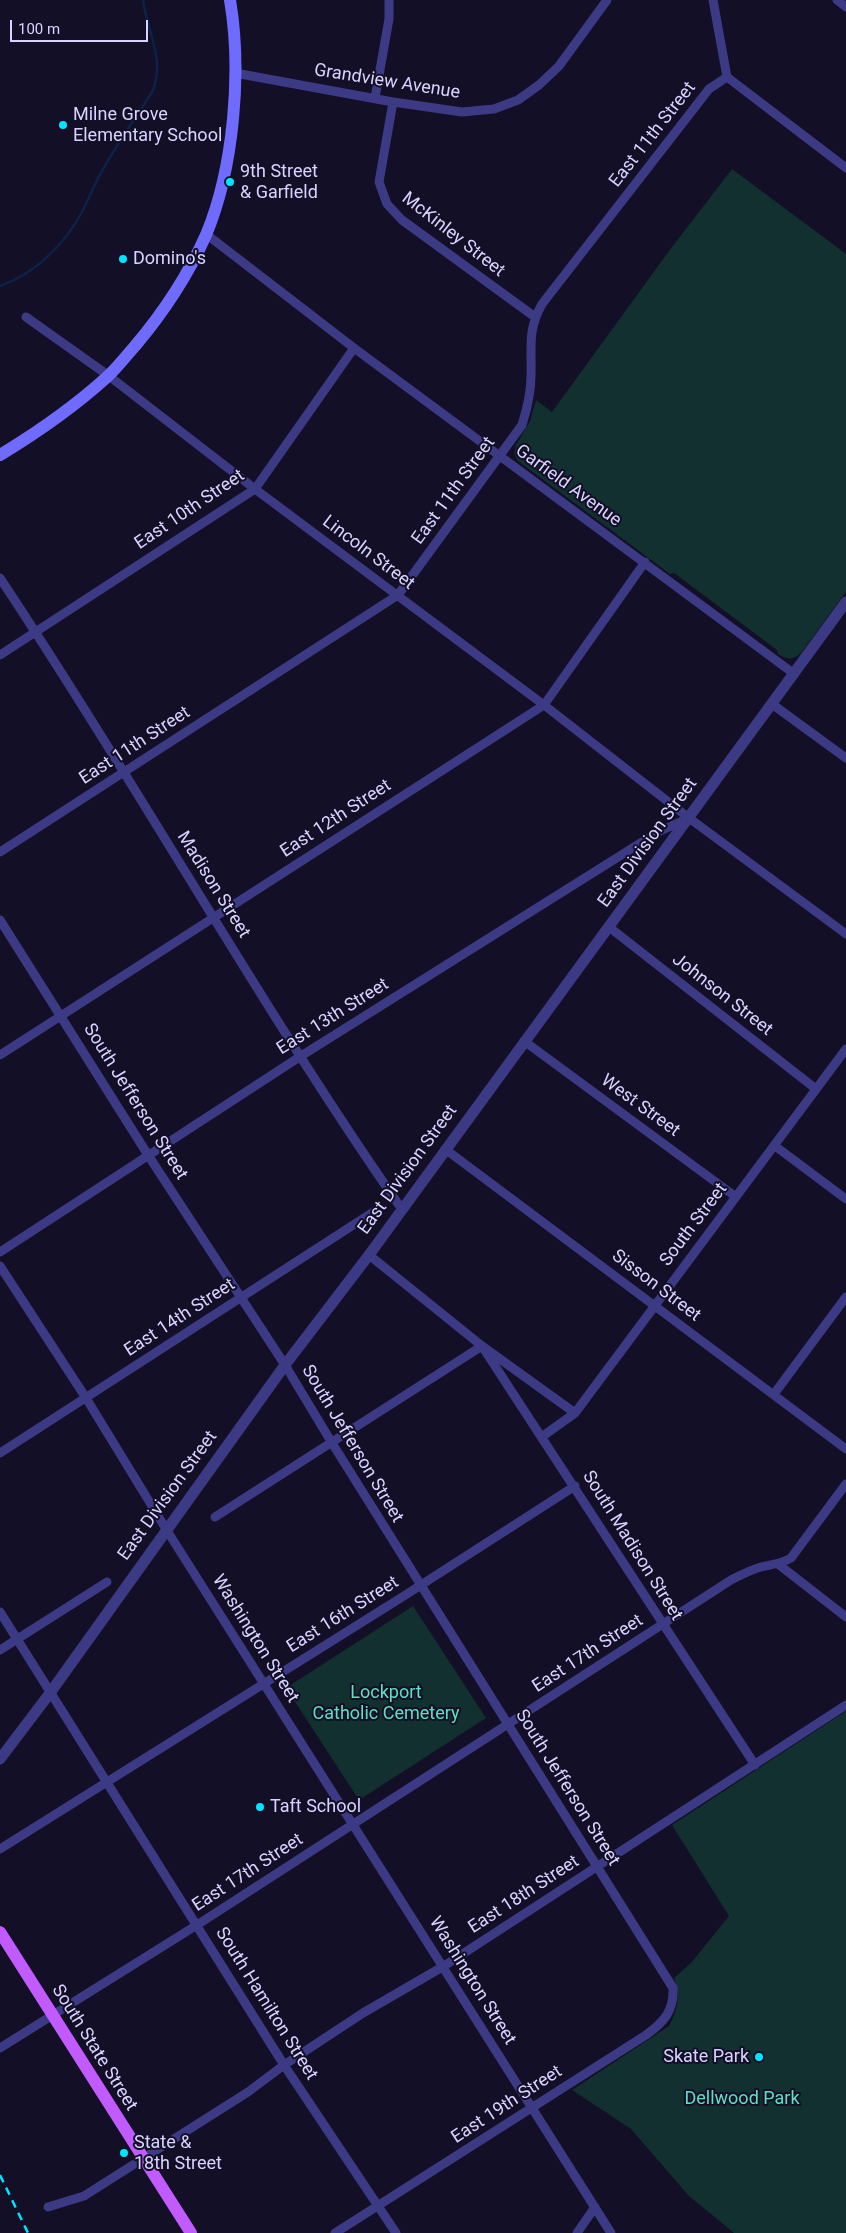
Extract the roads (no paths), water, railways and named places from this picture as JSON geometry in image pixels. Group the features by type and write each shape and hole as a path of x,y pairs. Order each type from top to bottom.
{"main road":[{"path":"0,455 65,412 109,376 152,326 180,285 206,234 228,156 235,73 230,0"},
{"name":"South State Street","path":"0,1932 191,2233"}],"street":[{"path":"375,98 389,19 389,0"},
{"name":"Grandview Avenue","path":"235,73 393,102 462,112 494,109 518,100 539,86 559,66 607,0"},
{"path":"713,0 727,77 846,168"},
{"path":"837,0 846,6"},
{"name":"East 11th Street","path":"0,852 398,595 522,425 530,394 530,333 535,317 580,255 709,89 727,77"},
{"name":"McKinley Street","path":"393,102 379,182 387,204 402,220 535,317"},
{"name":"Garfield Avenue","path":"206,234 354,348 793,673"},
{"name":"Lincoln Street","path":"26,317 109,376 255,489 544,705 689,818 846,934"},
{"name":"East 10th Street","path":"0,655 255,489 354,348"},
{"name":"East 12th Street","path":"0,1055 544,705 645,562"},
{"name":"Madison Street","path":"0,578 36,632 301,1056 402,1208"},
{"name":"East Division Street","path":"0,1759 50,1693 285,1365 369,1254 846,602"},
{"path":"772,704 846,758"},
{"name":"East 13th Street","path":"0,1252 301,1056 658,832 689,818"},
{"name":"South Jefferson Street","path":"0,920 148,1155 285,1365 420,1586 673,1988"},
{"name":"Johnson Street","path":"609,927 816,1089"},
{"name":"West Street","path":"524,1041 736,1197"},
{"name":"South Street","path":"542,1436 575,1413 846,1049"},
{"path":"775,1146 846,1199"},
{"name":"Sisson Street","path":"445,1149 846,1449"},
{"name":"East 14th Street","path":"0,1453 378,1209"},
{"path":"369,1254 482,1346 575,1413"},
{"name":"Washington Street","path":"0,1266 86,1398 166,1529 611,2233"},
{"path":"774,1394 846,1297"},
{"path":"215,1516 332,1444 482,1346"},
{"name":"South Madison Street","path":"482,1346 755,1765"},
{"name":"East 17th Street","path":"0,2048 197,1925 744,1573 764,1566 778,1564 791,1558 846,1484"},
{"name":"East 16th Street","path":"0,1849 420,1586 575,1486"},
{"path":"778,1564 846,1617"},
{"path":"0,1650 107,1582"},
{"name":"South Hamilton Street","path":"0,1612 284,2065 396,2233"},
{"name":"East 18th Street","path":"48,2207 84,2196 248,2092 284,2065 395,1992 444,1966 846,1705"},
{"name":"East 19th Street","path":"335,2233 658,2027 670,2012 673,1988"},
{"path":"577,2233 595,2208"}],"waterway":[{"path":"0,286 13,281 37,265 68,234 119,142 152,92 156,80 156,57 143,0"}],"railway":[{"path":"0,2175 28,2233"}],"place":[{"name":"Milne Grove Elementary School","path":"63,125"},
{"name":"9th Street & Garfield","path":"230,182"},
{"name":"Domino's","path":"123,259"},
{"name":"Taft School","path":"260,1807"},
{"name":"Skate Park","path":"759,2057"},
{"name":"State & 18th Street","path":"124,2153"}],"park label":[{"name":"Lockport Catholic Cemetery","path":"386,1704"},
{"name":"Dellwood Park","path":"742,2099"}]}
